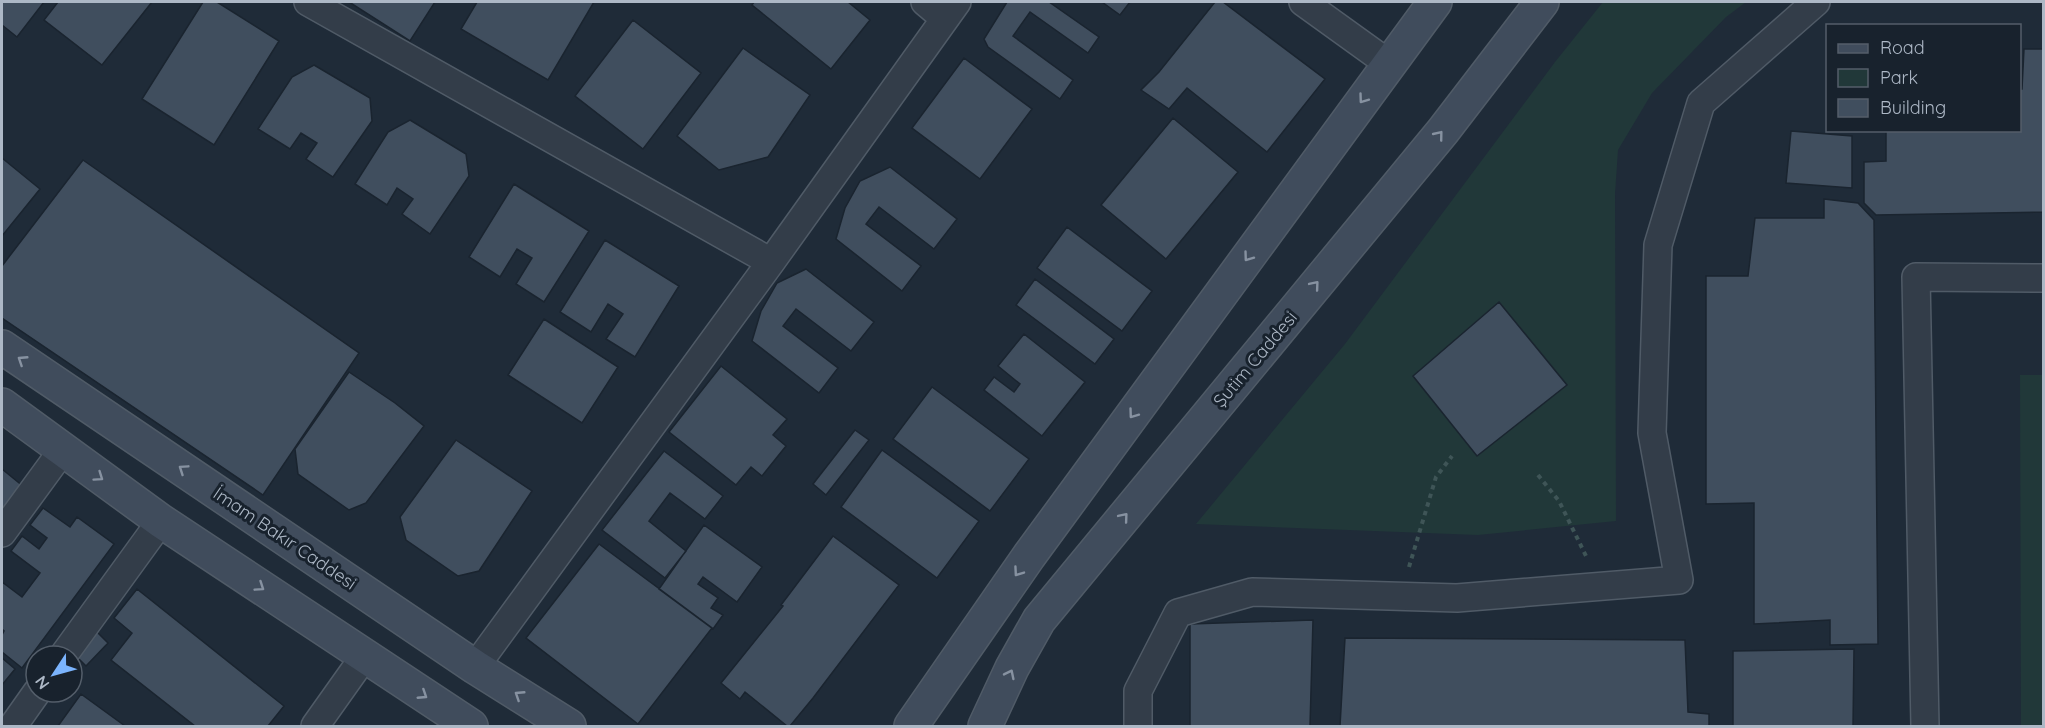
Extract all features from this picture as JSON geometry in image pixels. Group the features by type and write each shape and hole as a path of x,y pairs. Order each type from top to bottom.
{"main road":[{"path":"911,726 1029,556 1435,2"},
{"name":"Şutim Caddesi","path":"985,726 1012,668 1039,620 1443,131 1542,2"},
{"name":"İmam Bakır Caddesi","path":"2,347 476,667 569,726"},
{"path":"2,405 161,521 471,726"}],"street":[{"path":"308,2 771,262"},
{"path":"1303,2 1389,64"},
{"path":"1138,726 1138,692 1178,614 1252,592 1457,598 1679,580 1652,433 1658,245 1701,103 1816,2"},
{"path":"476,667 771,262 942,7"},
{"path":"1925,726 1916,277 2043,278"},
{"path":"2,533 62,451"},
{"path":"72,644 161,521"},
{"path":"315,726 364,657"},
{"path":"13,726 29,704"}],"path":[{"path":"1400,596 1436,477 1452,456"},
{"path":"1538,475 1559,501 1600,586"}],"green space":[{"path":"1603,2 1746,2 1726,17 1652,93 1618,150 1615,194 1616,521 1478,535 1196,524 1345,344 1555,62"},
{"path":"2020,375 2043,375 2043,726 2021,726"}],"building":[{"path":"2,2 44,2 17,37 2,25"},
{"path":"58,2 152,2 102,65 44,20"},
{"path":"203,2 217,2 279,41 214,145 142,99"},
{"path":"349,2 435,2 410,41"},
{"path":"477,2 594,2 548,80 461,29"},
{"path":"754,2 848,2 870,20 831,69 752,5"},
{"path":"1007,2 1049,2 1099,37 1088,53 1030,12 1013,36 1073,80 1060,99 988,47 984,39"},
{"path":"1102,2 1130,2 1120,15"},
{"path":"1215,2 1223,2 1325,79 1267,152 1187,88 1169,109 1141,90 1159,72"},
{"path":"633,20 701,73 643,149 575,96"},
{"path":"743,48 810,95 768,157 719,170 677,136"},
{"path":"2024,49 2044,49 2044,212 1876,215 1864,203 1864,162 1886,161 1886,132 2021,132"},
{"path":"964,58 1032,109 980,179 912,128"},
{"path":"314,65 370,98 372,121 333,177 306,159 317,143 301,133 290,149 258,129 292,77"},
{"path":"1173,118 1238,172 1166,259 1101,205"},
{"path":"410,120 466,154 469,176 430,234 402,214 413,199 397,188 387,205 355,184 388,132"},
{"path":"1791,131 1852,136 1852,188 1786,183"},
{"path":"2,158 40,189 2,236"},
{"path":"83,160 359,353 263,495 2,318 2,266"},
{"path":"890,167 957,219 934,249 879,207 866,224 921,266 902,291 836,239 845,208 860,181"},
{"path":"514,184 589,231 544,302 516,284 532,258 517,249 500,277 469,257"},
{"path":"1824,199 1858,203 1874,220 1878,644 1830,645 1830,620 1754,624 1754,503 1706,504 1706,276 1748,276 1755,218 1824,218"},
{"path":"1067,227 1152,291 1122,331 1037,268"},
{"path":"605,240 679,286 635,357 606,339 623,314 608,304 591,332 560,312"},
{"path":"806,269 874,322 851,351 796,309 783,326 838,368 819,393 752,341 761,311 777,283"},
{"path":"1035,279 1114,339 1095,364 1016,305"},
{"path":"1499,302 1567,385 1477,456 1413,376"},
{"path":"544,319 618,367 582,423 508,375"},
{"path":"1024,334 1085,382 1042,436 984,390 994,377 1014,392 1020,384 998,366"},
{"path":"721,366 787,419 773,435 786,446 762,476 751,467 736,485 669,432"},
{"path":"349,372 424,426 366,503 349,510 298,474 295,449"},
{"path":"932,387 1029,459 990,511 893,439"},
{"path":"855,430 869,440 826,495 813,484"},
{"path":"456,440 532,491 479,571 458,576 406,540 400,517"},
{"path":"882,450 979,521 937,578 841,507"},
{"path":"664,451 723,496 705,519 670,493 649,521 686,551 665,578 602,530"},
{"path":"2,469 24,487 2,515"},
{"path":"43,508 70,527 77,517 114,544 40,644 24,644 22,668 2,652 4,631 2,629 2,582 22,597 40,573 11,551 22,536 39,549 47,538 30,525"},
{"path":"704,525 762,567 737,602 703,577 698,584 718,598 711,608 723,615 713,629 659,589"},
{"path":"833,536 899,585 813,698 790,726 787,726 745,692 740,699 721,683 783,606 781,605"},
{"path":"599,544 712,628 638,724 526,638"},
{"path":"137,589 284,706 268,726 195,726 111,660 132,633 114,618"},
{"path":"1313,620 1310,726 1190,726 1190,624"},
{"path":"95,630 108,643 86,666 84,664 84,644 82,644"},
{"path":"1345,638 1685,640 1688,712 1709,714 1709,726 1340,726"},
{"path":"1854,649 1853,726 1733,726 1733,651"},
{"path":"2,658 15,669 2,685"},
{"path":"84,696 125,726 58,726 74,704 84,704"}]}
